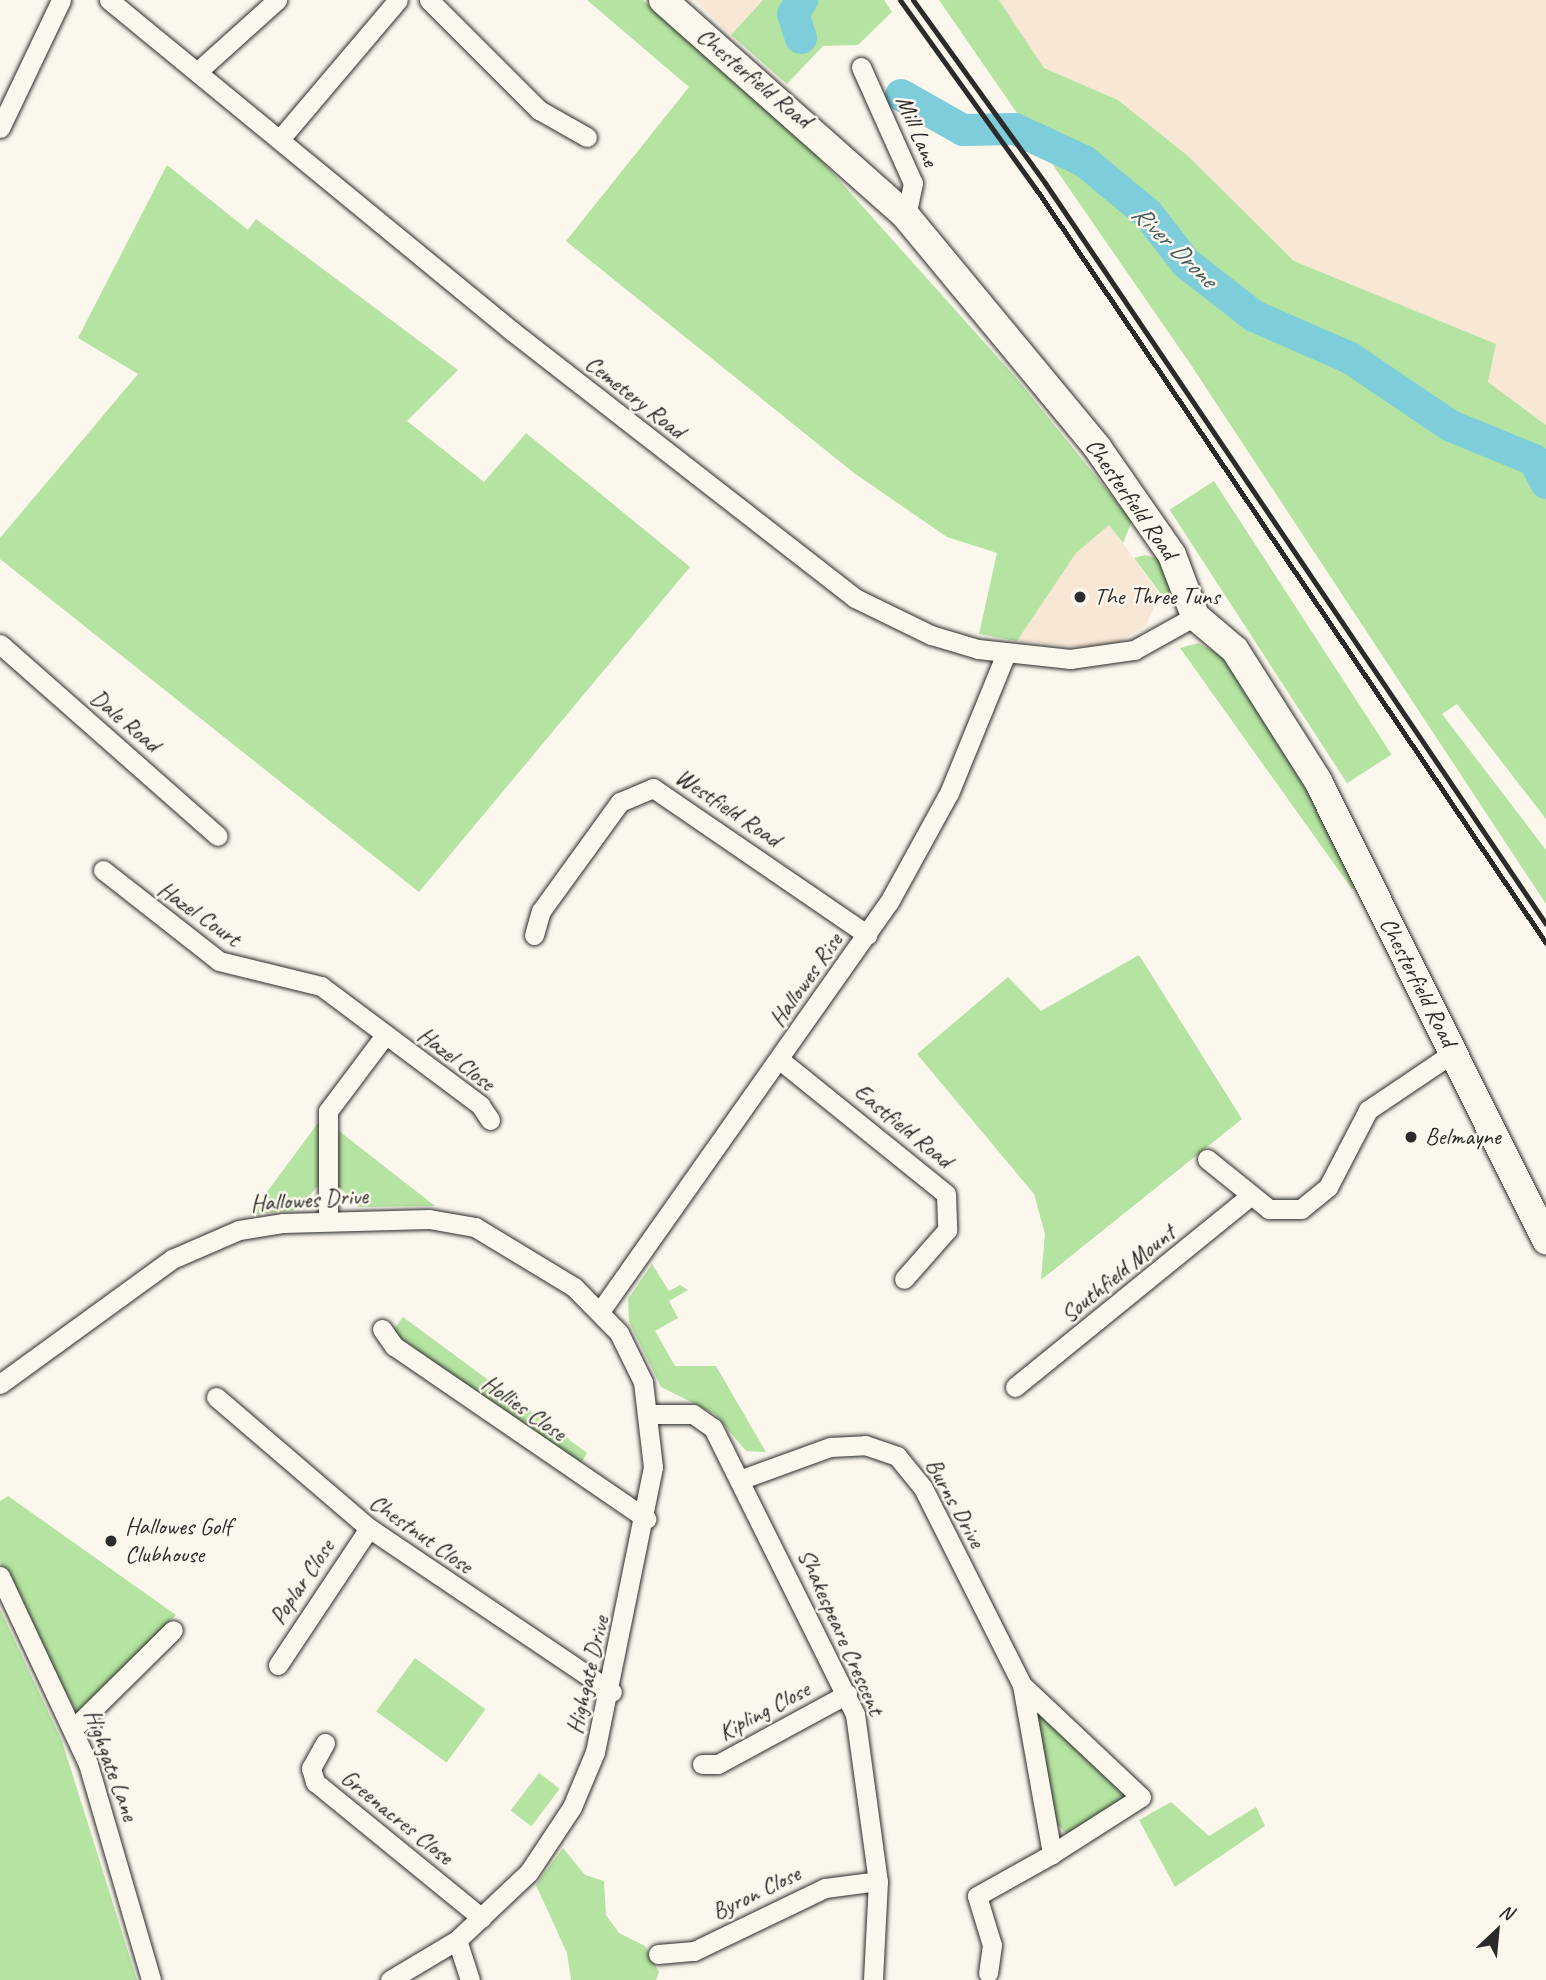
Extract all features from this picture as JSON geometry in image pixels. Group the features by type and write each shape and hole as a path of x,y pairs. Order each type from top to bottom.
{"main road":[{"name":"Chesterfield Road","path":"663,0 906,216 1097,447 1172,555 1195,616 1235,650 1318,781 1546,1240"}],"street":[{"path":"0,128 61,0"},
{"name":"Cemetery Road","path":"109,0 512,331 855,598 931,635 1006,653 1116,655 1154,642 1195,616"},
{"path":"197,72 277,0"},
{"path":"280,139 398,0"},
{"path":"429,0 540,110 587,136"},
{"name":"Mill Lane","path":"861,67 913,183 906,216"},
{"name":"Dale Road","path":"0,644 218,836"},
{"name":"Hallowes Rise","path":"601,1310 868,935 949,793 1006,653"},
{"name":"Westfield Road","path":"534,935 541,911 620,802 653,788 868,935"},
{"name":"Hazel Court","path":"103,870 200,951 237,969 305,978 385,1035"},
{"name":"Hazel Close","path":"328,1221 328,1111 385,1035 480,1105 491,1120"},
{"path":"1207,1159 1250,1196 1284,1212 1316,1200 1359,1120 1454,1052"},
{"name":"Eastfield Road","path":"779,1060 946,1194 947,1230 904,1279"},
{"name":"Southfield Mount","path":"1015,1387 1250,1196"},
{"name":"Hallowes Drive","path":"0,1384 172,1259 239,1230 328,1221 429,1219 475,1227 518,1248 601,1310"},
{"name":"Highgate Drive","path":"390,1980 457,1940 529,1872 572,1807 612,1692 647,1519 651,1414 631,1354 601,1310"},
{"name":"Hollies Close","path":"382,1329 394,1346 647,1519"},
{"name":"Chestnut Close","path":"216,1397 369,1528 612,1692"},
{"name":"Shakespeare Crescent","path":"651,1414 704,1419 742,1479 847,1694 863,1743 878,1881 873,1980"},
{"name":"Burns Drive","path":"742,1479 831,1447 865,1445 897,1456 923,1488 1022,1685 1052,1854"},
{"name":"Poplar Close","path":"278,1665 369,1528"},
{"name":"Highgate Lane","path":"0,1576 74,1728 120,1861 151,1980"},
{"path":"74,1728 173,1630"},
{"name":"Burns Drive","path":"988,1973 992,1945 977,1896 1052,1854 1141,1797 1022,1685"},
{"name":"Kipling Close","path":"702,1764 718,1764 847,1694"},
{"name":"Greenacres Close","path":"325,1743 311,1768 315,1782 482,1918"},
{"name":"Byron Close","path":"659,1954 694,1951 825,1888 878,1881"},
{"path":"457,1940 470,1980"}],"shaded area":[{"path":"695,0 763,0 731,35"},
{"path":"999,0 1546,0 1546,425 1488,382 1496,344 1294,261 1188,156 1118,100 1044,68"},
{"path":"1109,524 1160,595 1146,625 1109,649 1017,641 1076,553"}],"green space":[{"path":"587,0 643,0 805,142 1017,379 1132,521 1123,543 1109,525 1076,553 1017,641 979,634 997,553 947,537 854,473 566,241 689,87"},
{"path":"763,0 884,0 892,12 858,45 823,46 787,84 731,35"},
{"path":"939,0 999,0 1044,68 1118,100 1188,156 1294,261 1496,344 1488,382 1546,425 1546,819 1457,704 1442,714 1546,850 1546,904 1189,362"},
{"path":"167,165 248,230 256,219 458,370 407,421 484,482 526,433 690,567 419,892 0,559 0,538 138,374 78,338"},
{"path":"1214,481 1392,754 1347,783 1170,510"},
{"path":"1145,555 1159,559 1173,593 1170,606 1134,558"},
{"path":"1198,643 1224,657 1311,791 1359,886 1352,889 1180,648"},
{"path":"1139,955 1242,1119 1041,1280 1045,1234 1034,1194 917,1054 1008,977 1041,1011"},
{"path":"318,1123 339,1131 435,1206 358,1207 341,1188 317,1187 297,1210 250,1215"},
{"path":"652,1264 669,1291 680,1285 688,1290 669,1301 678,1318 655,1331 675,1366 716,1366 766,1452 746,1451 715,1414 661,1387 629,1322 628,1299"},
{"path":"403,1317 587,1453 580,1465 392,1332"},
{"path":"8,1496 176,1615 78,1716 0,1562 0,1501"},
{"path":"0,1609 62,1741 137,1980 0,1980"},
{"path":"415,1658 485,1709 447,1763 376,1711"},
{"path":"1039,1707 1128,1792 1127,1801 1067,1834 1053,1820 1034,1714"},
{"path":"539,1773 560,1789 531,1826 511,1811"},
{"path":"1171,1802 1209,1836 1256,1807 1265,1826 1175,1887 1139,1820"},
{"path":"563,1848 585,1875 604,1881 606,1915 619,1933 645,1946 659,1972 656,1980 571,1980 567,1953 536,1885"}],"waterway":[{"name":"River Drone","path":"801,38 793,14 802,0"},
{"name":"River Drone","path":"901,95 963,130 1015,129 1084,161 1148,214 1186,263 1254,316 1350,358 1451,426 1534,460 1546,483"}],"railway":[{"path":"900,0 1036,189 1546,943"},
{"path":"913,0 1045,183 1546,924"}],"place":[{"name":"The Three Tuns","path":"1080,597"},
{"name":"Belmayne","path":"1411,1137"},
{"name":"Hallowes Golf Clubhouse","path":"111,1541"}]}
